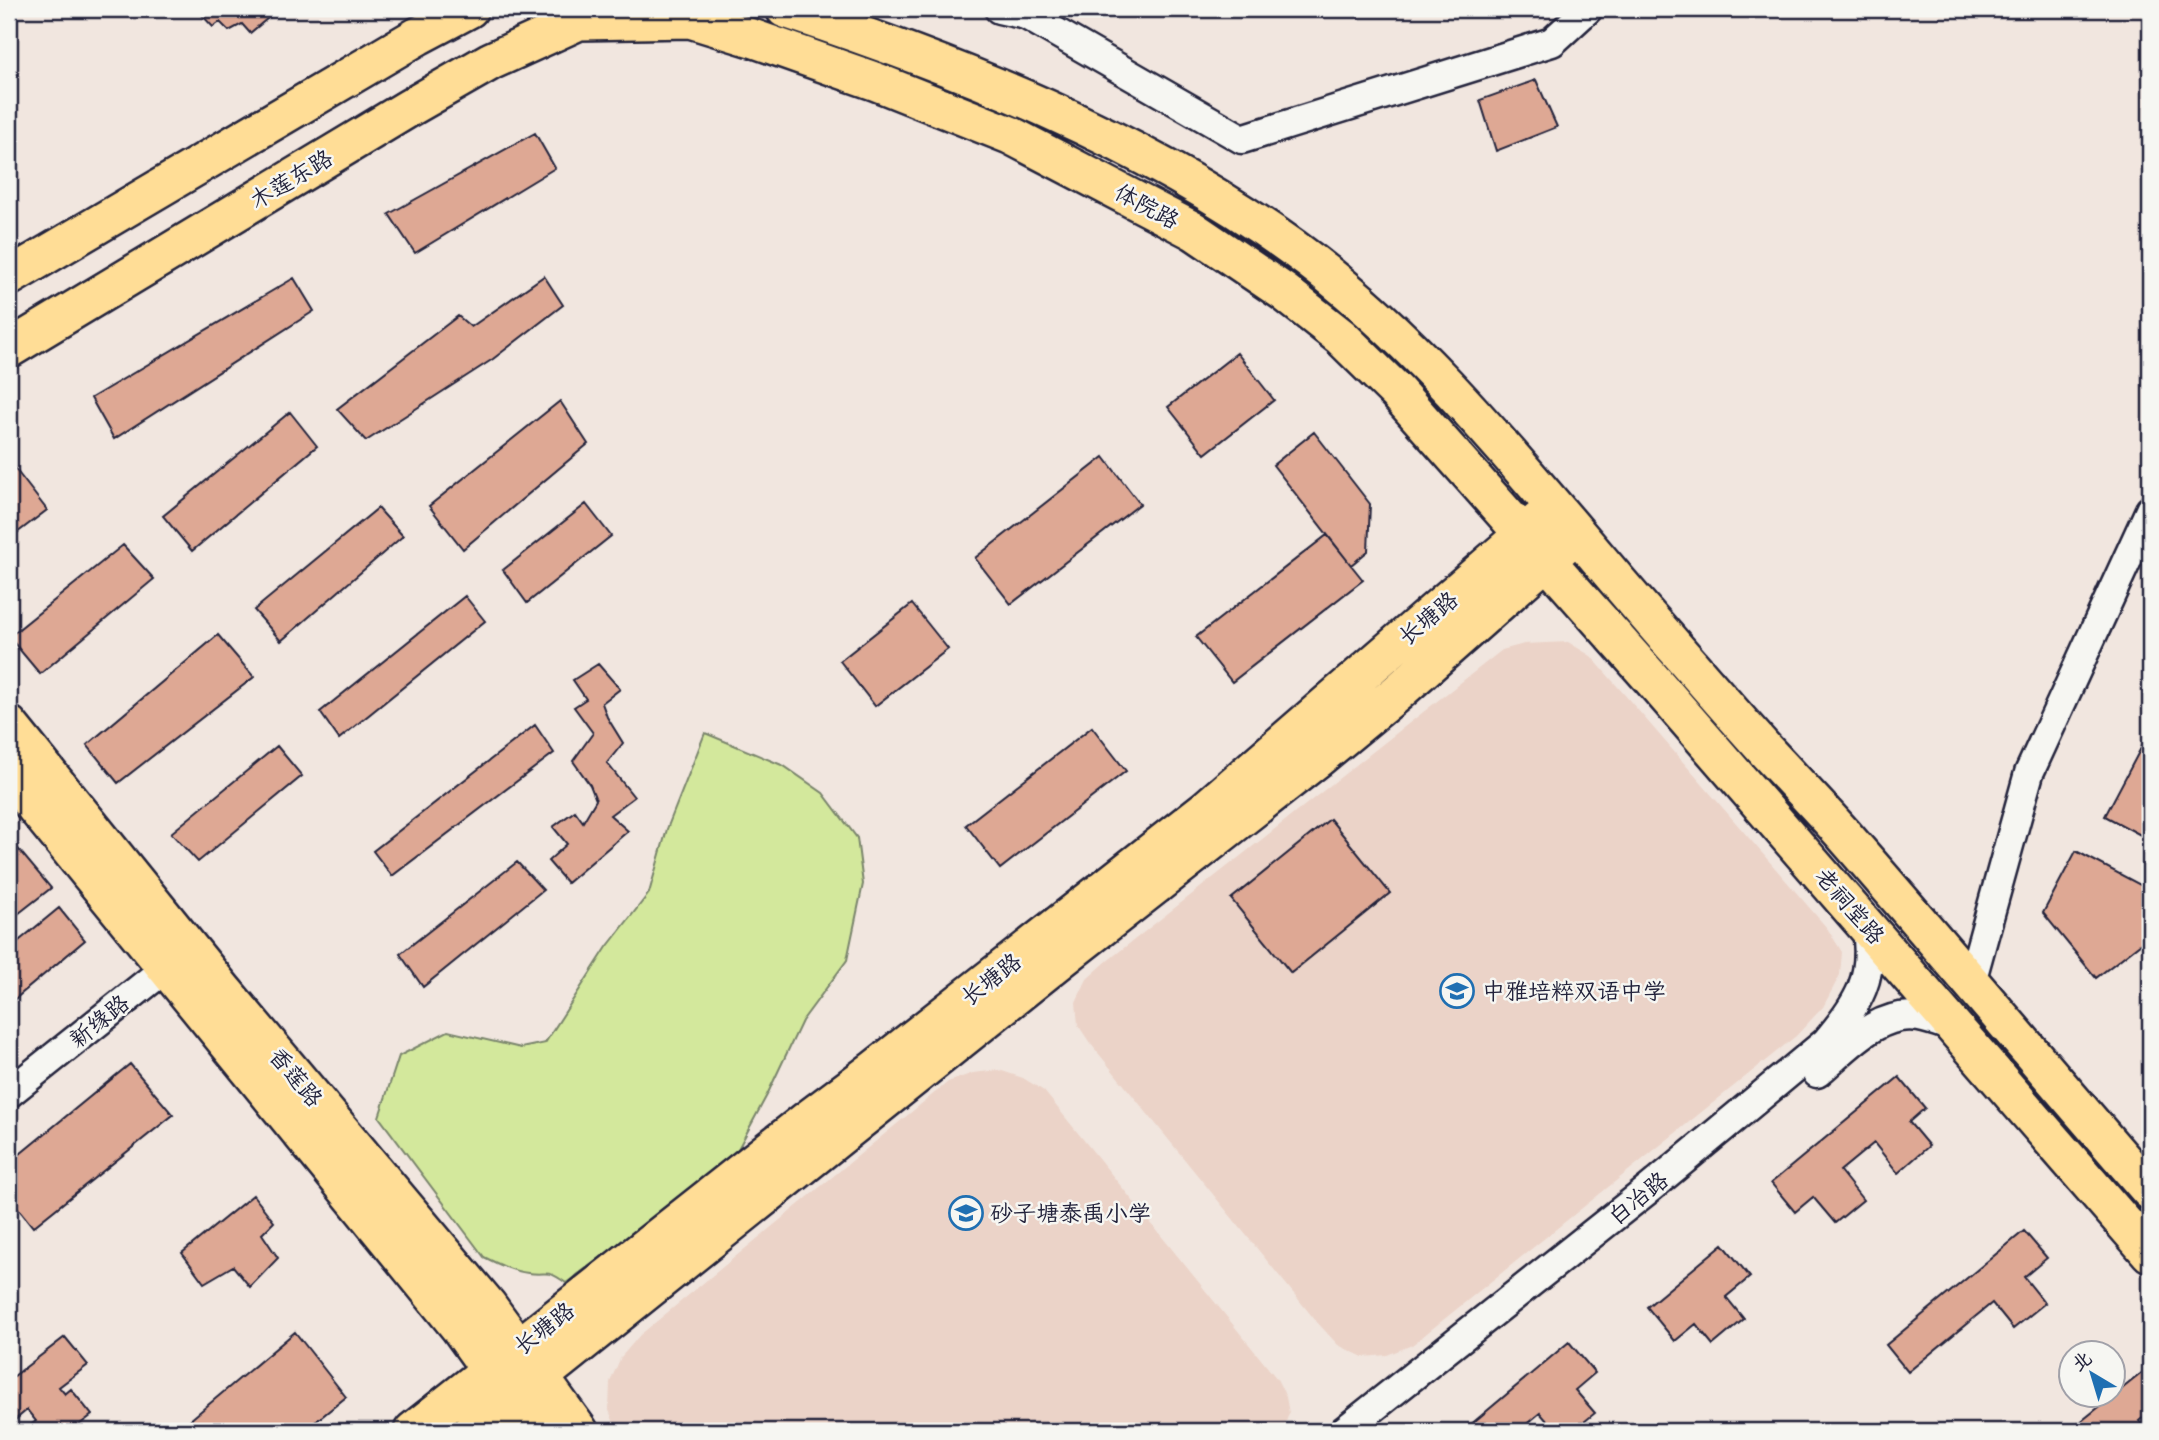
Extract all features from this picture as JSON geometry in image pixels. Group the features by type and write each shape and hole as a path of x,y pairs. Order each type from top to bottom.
{"main road":[{"path":"418,36 448,9"},
{"path":"9,277 418,36 469,9"},
{"name":"体院路","path":"785,9 1045,106 1141,154 1260,226 1335,281 1385,326 1438,378 1565,521"},
{"name":"体院路","path":"579,15 643,14 690,19 755,39 877,82 1010,135 1194,231 1284,292 1342,337 1397,392 1535,547"},
{"name":"木莲东路","path":"9,349 409,108 579,15"},
{"name":"长塘路","path":"413,1431 1206,809 1565,521"},
{"name":"老祠堂路","path":"1565,521 1971,982 2150,1191"},
{"name":"长塘路","path":"472,1431 1397,693 1535,547"},
{"name":"老祠堂路","path":"1535,547 2150,1253"},
{"name":"香莲路","path":"9,725 172,952 355,1198 459,1327 490,1370 526,1389 579,1431"},
{"name":"香莲路","path":"9,775 172,952 488,1306 518,1349 534,1431"}],"street":[{"path":"999,9 1026,15 1242,139 1552,42 1588,9"},
{"path":"1971,982 2029,773 2150,510"},
{"name":"白冶路","path":"1344,1431 1650,1188 1826,1042 1847,1018 1863,987 1870,948 1866,924"},
{"name":"新缘路","path":"9,1072 172,952"},
{"name":"新缘路","path":"9,1093 172,952"},
{"name":"白冶路","path":"1375,1431 1661,1203 1859,1037 1896,1017 1917,1016 1955,1028"}],"shaded area":[{"name":"中雅培粹双语中学","path":"1568,642 1591,656 1827,928 1842,952 1840,975 1823,1007 1796,1036 1412,1345 1387,1355 1363,1357 1338,1345 1316,1321 1090,1043 1078,1025 1076,1002 1087,979 1106,962 1502,650 1524,644"},
{"name":"砂子塘泰禹小学","path":"999,1070 1023,1078 1044,1091 1277,1379 1286,1397 1289,1413 1283,1431 617,1431 609,1410 610,1382 621,1357 640,1335 948,1082 973,1073"}],"green space":[{"path":"705,733 784,766 823,793 857,838 863,884 847,960 802,1021 731,1162 566,1283 551,1274 511,1269 484,1257 379,1117 399,1056 448,1031 521,1048 545,1043 607,947 649,893 667,829"}],"building":[{"path":"204,9 271,9 274,13 250,33 242,24 229,31 220,22 213,27 200,13"},
{"path":"1536,80 1557,127 1496,151 1480,100"},
{"path":"535,133 555,168 415,253 389,214"},
{"path":"544,276 563,305 493,359 366,441 337,409 458,316 471,327"},
{"path":"294,278 314,311 114,439 91,398"},
{"path":"1237,353 1274,400 1205,454 1168,407"},
{"path":"560,401 588,444 463,549 429,506"},
{"path":"290,412 317,446 192,551 163,516"},
{"path":"1314,432 1370,504 1368,551 1351,565 1273,465"},
{"path":"1104,457 1140,504 1011,604 975,558"},
{"path":"9,461 47,510 9,539"},
{"path":"586,504 611,536 527,603 503,570"},
{"path":"378,508 403,536 281,641 254,610"},
{"path":"1327,535 1363,580 1232,682 1196,637"},
{"path":"123,545 154,579 40,674 9,637"},
{"path":"465,596 485,621 339,739 320,712"},
{"path":"912,604 948,649 875,706 840,661"},
{"path":"218,635 254,677 118,783 87,745"},
{"path":"598,664 620,689 602,703 623,743 607,763 634,797 610,815 628,831 567,883 548,861 567,844 553,827 575,811 583,822 596,800 590,785 573,761 593,733 574,707 586,699 573,680"},
{"path":"535,725 554,753 392,876 373,851"},
{"path":"1092,727 1126,771 1000,869 966,825"},
{"path":"2150,731 2150,840 2105,816"},
{"path":"277,746 302,776 198,862 171,833"},
{"path":"1330,819 1390,893 1291,973 1231,899"},
{"path":"14,844 51,888 9,921 9,848"},
{"path":"2076,851 2150,890 2150,926 2141,943 2096,978 2043,913"},
{"path":"517,862 543,890 423,987 400,954"},
{"path":"59,908 85,940 9,1004 9,949"},
{"path":"130,1064 173,1115 33,1227 9,1197 9,1163"},
{"path":"1899,1077 1925,1108 1909,1122 1929,1146 1898,1173 1874,1143 1840,1171 1863,1200 1835,1223 1813,1197 1795,1212 1771,1183"},
{"path":"253,1195 274,1222 262,1234 278,1258 250,1287 233,1266 204,1283 182,1253"},
{"path":"2024,1231 2047,1258 2024,1277 2045,1303 2013,1329 1992,1303 1908,1372 1886,1345"},
{"path":"1723,1244 1750,1277 1726,1297 1744,1319 1713,1345 1696,1324 1675,1341 1647,1307"},
{"path":"295,1332 346,1397 304,1431 177,1431"},
{"path":"65,1337 88,1365 59,1387 65,1394 71,1389 92,1415 71,1431 32,1431 28,1427 36,1421 27,1410 9,1425 9,1380"},
{"path":"1569,1342 1595,1373 1575,1390 1595,1413 1573,1431 1556,1431 1540,1413 1518,1431 1463,1431"},
{"path":"2143,1372 2150,1381 2150,1412 2139,1421 2147,1431 2069,1431 2098,1408 2128,1408 2128,1384"}],"place":[{"name":"中雅培粹双语中学","path":"1457,991"},
{"name":"砂子塘泰禹小学","path":"966,1213"}]}
